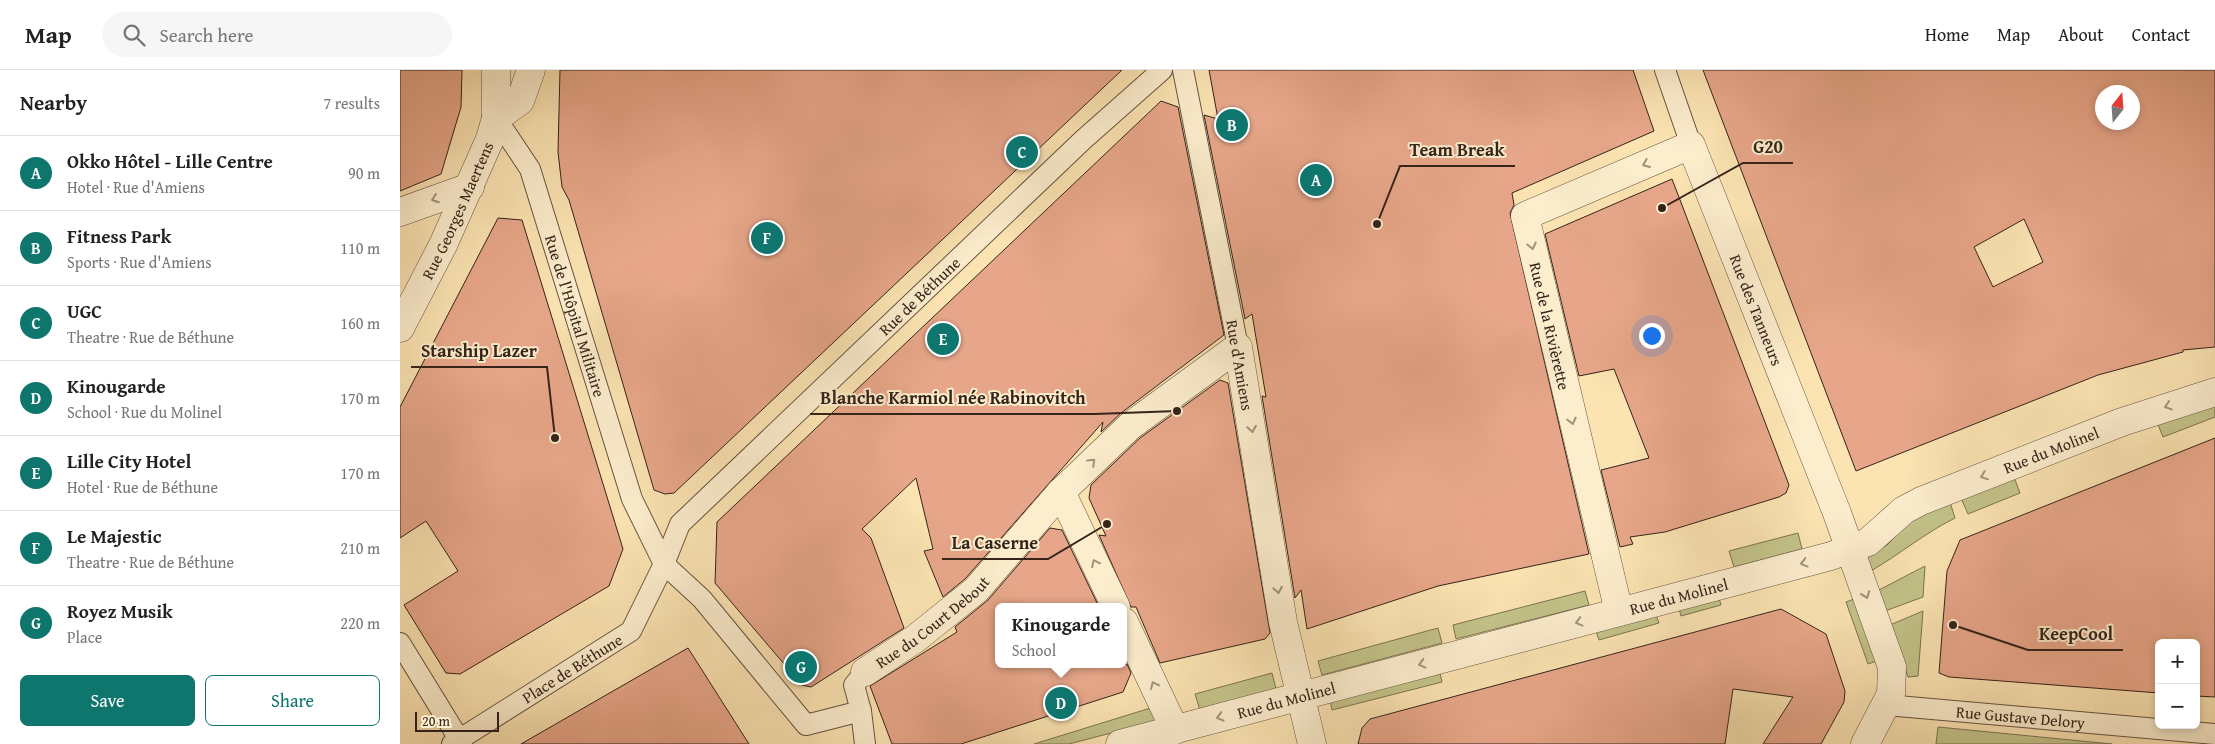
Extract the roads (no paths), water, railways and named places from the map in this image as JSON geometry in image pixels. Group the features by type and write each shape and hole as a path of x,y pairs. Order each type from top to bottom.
{"street":[{"path":"496,70 496,118"},
{"path":"496,118 520,101 531,70"},
{"name":"Rue de Béthune","path":"680,524 1084,139 1162,70"},
{"name":"Rue d'Amiens","path":"1183,70 1238,347 1283,622 1312,744"},
{"name":"Rue des Tanneurs","path":"1665,70 1691,145 1850,549 1892,667 1893,685 1886,705 1865,744"},
{"name":"Rue Georges Maertens","path":"400,328 470,187 490,139 496,118"},
{"name":"Rue de l'Hôpital Militaire","path":"496,118 530,168 632,499 664,564"},
{"name":"Rue de la Rivièrette","path":"1619,612 1525,216 1691,145"},
{"path":"400,212 470,187"},
{"name":"Rue du Court Debout","path":"865,672 915,639 976,590 1061,492 1130,426 1238,347"},
{"name":"Rue du Molinel","path":"1120,744 1850,549 1876,537 1904,510 1921,501 2130,419 2215,392"},
{"path":"1061,492 1114,603"},
{"name":"Place de Béthune","path":"457,742 502,711 631,631 664,564 680,524"},
{"path":"664,564 702,599 806,725 861,711"},
{"path":"1127,628 1175,730"},
{"path":"400,643 457,742"},
{"path":"865,672 854,685 861,711 865,744"},
{"name":"Rue Gustave Delory","path":"1886,705 2215,734"}],"place":[{"name":"Fitness Park","path":"1232,125"},
{"name":"UGC","path":"1022,152"},
{"name":"Okko Hôtel - Lille Centre","path":"1316,180"},
{"name":"G20","path":"1662,208"},
{"name":"Team Break","path":"1377,224"},
{"name":"Le Majestic","path":"767,238"},
{"name":"Lille City Hotel","path":"943,339"},
{"name":"Blanche Karmiol née Rabinovitch","path":"1177,411"},
{"name":"Starship Lazer","path":"555,438"},
{"name":"La Caserne","path":"1107,524"},
{"name":"KeepCool","path":"1953,625"},
{"name":"Royez Musik","path":"801,667"},
{"name":"Kinougarde","path":"1061,703"}]}
